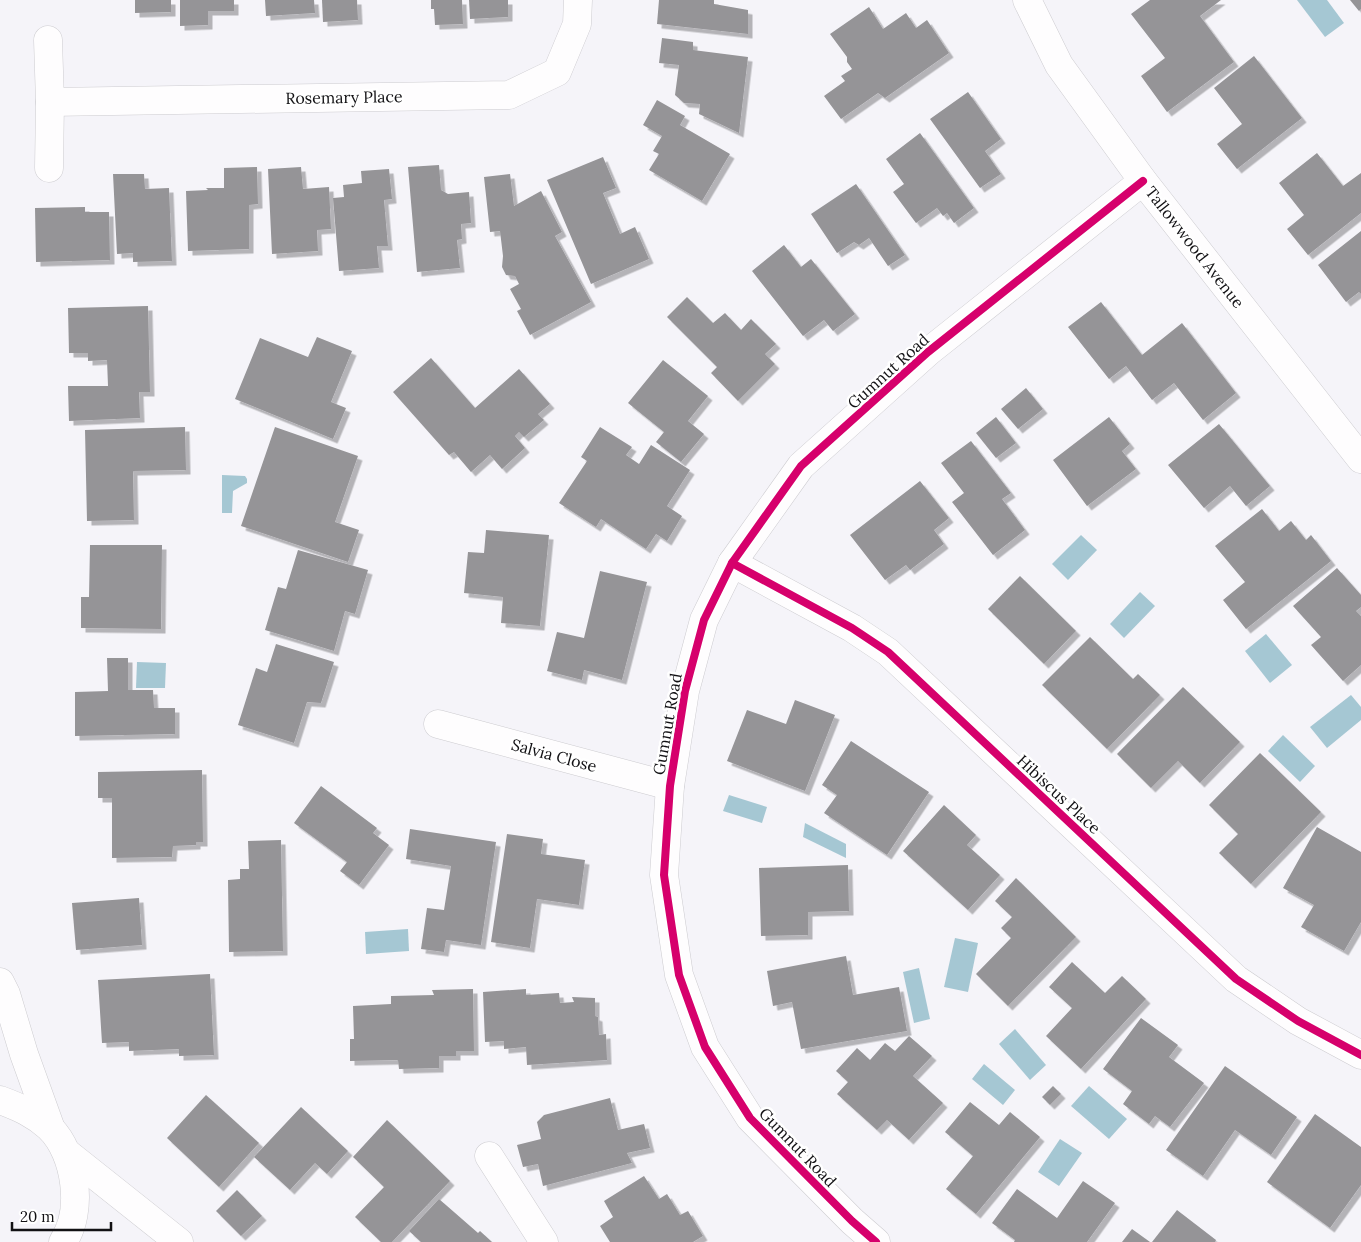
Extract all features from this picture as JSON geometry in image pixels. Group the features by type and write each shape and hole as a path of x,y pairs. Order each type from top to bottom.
{"street":[{"name":"Rosemary Place","path":"50,102 509,95 557,72 577,24 578,0"},
{"name":"Tallowwood Avenue","path":"1027,0 1059,66 1143,181 1361,459"},
{"path":"48,40 50,102 49,168"},
{"name":"Gumnut Road","path":"860,1237 750,1118 705,1047 679,975 664,875 670,786 687,682 704,620 732,563 801,466 928,352 1143,181"},
{"name":"Hibiscus Place","path":"732,563 852,628 888,652 1236,980 1298,1021 1361,1056"},
{"name":"Salvia Close","path":"438,724 670,786"},
{"path":"0,982 6,994 24,1054 51,1129 67,1153 179,1242"},
{"path":"0,1100 28,1110 51,1129"},
{"path":"63,1242 74,1211 75,1182 67,1153"},
{"path":"489,1156 544,1242"}],"water":[{"path":"1297,0 1327,0 1344,23 1325,37"},
{"path":"222,475 245,476 247,479 247,483 233,491 232,513 222,513"},
{"path":"1081,535 1097,550 1068,580 1052,564"},
{"path":"1140,592 1155,606 1124,638 1110,624"},
{"path":"1266,634 1292,665 1270,683 1245,651"},
{"path":"137,662 166,663 165,688 136,688"},
{"path":"1351,695 1361,707 1361,720 1327,748 1310,727"},
{"path":"1283,735 1315,766 1300,782 1268,751"},
{"path":"729,795 767,807 762,823 723,811"},
{"path":"805,823 846,844 846,858 803,837"},
{"path":"408,929 409,951 366,954 365,932"},
{"path":"955,938 978,943 968,992 944,987"},
{"path":"919,968 930,1019 914,1023 903,972"},
{"path":"1015,1029 1046,1065 1030,1080 999,1044"},
{"path":"984,1064 1015,1090 1003,1105 972,1079"},
{"path":"1089,1086 1127,1119 1109,1139 1071,1106"},
{"path":"1060,1139 1082,1153 1059,1186 1038,1172"}],"building":[{"path":"135,0 171,0 171,12 135,13"},
{"path":"180,0 234,0 234,11 208,11 208,25 180,26"},
{"path":"265,0 314,0 315,13 266,16"},
{"path":"322,0 357,0 358,20 323,22"},
{"path":"431,0 462,0 463,24 435,25 434,9 431,9"},
{"path":"469,0 508,0 508,17 470,19"},
{"path":"659,0 714,0 714,4 748,10 748,34 657,24"},
{"path":"1150,0 1221,0 1200,16 1234,62 1167,112 1141,76 1165,58 1131,14"},
{"path":"1350,0 1361,0 1361,9 1359,11"},
{"path":"869,7 883,29 906,13 916,28 927,20 949,53 885,98 878,93 841,119 824,96 845,81 841,76 852,69 847,62 847,57 830,34"},
{"path":"662,38 693,42 693,50 748,57 739,133 699,114 700,104 684,103 675,95 679,65 659,63"},
{"path":"1254,56 1302,118 1237,169 1217,144 1242,124 1214,88"},
{"path":"968,92 1001,139 985,151 1001,174 980,188 930,119"},
{"path":"657,100 685,116 680,125 730,154 702,201 649,170 659,154 653,151 662,136 643,125"},
{"path":"920,133 974,208 954,223 947,213 943,216 937,208 916,223 893,192 904,184 886,159"},
{"path":"1317,153 1343,186 1361,173 1361,213 1308,255 1287,229 1304,215 1279,183"},
{"path":"603,157 616,188 603,193 620,234 635,227 649,259 591,284 547,180"},
{"path":"439,165 441,190 448,194 469,192 471,223 461,224 462,239 457,240 460,268 417,272 408,167"},
{"path":"257,167 258,204 249,205 249,249 188,251 186,191 224,188 224,168"},
{"path":"301,167 303,189 329,187 331,229 317,230 318,251 272,254 268,169"},
{"path":"389,169 392,199 384,200 388,246 377,246 379,268 339,271 333,198 344,197 343,185 362,183 361,171"},
{"path":"113,174 144,174 145,189 169,188 172,261 133,262 133,253 117,254"},
{"path":"510,174 514,206 541,191 562,232 555,236 591,302 530,335 517,311 521,309 510,289 519,284 515,276 506,275 502,267 503,256 500,231 490,232 484,177"},
{"path":"856,184 905,255 888,266 869,238 859,245 854,242 837,253 811,214"},
{"path":"85,207 85,212 109,212 110,260 36,262 35,208"},
{"path":"1361,231 1361,294 1359,292 1346,302 1318,265"},
{"path":"784,245 801,267 811,259 855,314 833,331 824,320 803,336 752,271"},
{"path":"687,297 713,323 725,313 741,330 751,319 776,344 765,354 775,364 738,401 711,373 717,367 667,317"},
{"path":"1101,302 1142,355 1182,323 1236,393 1203,420 1174,383 1152,400 1126,366 1109,379 1068,327"},
{"path":"148,306 150,392 139,392 140,418 69,421 68,386 108,386 107,360 88,361 88,353 69,353 68,308"},
{"path":"317,337 352,351 331,402 346,408 333,439 235,399 260,338 308,357"},
{"path":"431,358 475,408 519,369 550,404 538,414 544,420 524,437 519,432 515,436 525,448 502,469 490,455 471,472 454,452 449,455 393,392"},
{"path":"663,360 708,396 688,421 704,434 681,462 656,442 664,432 628,403"},
{"path":"1026,388 1043,409 1018,429 1001,409"},
{"path":"996,417 1016,443 996,458 976,433"},
{"path":"1109,417 1130,444 1122,451 1136,469 1087,506 1053,460"},
{"path":"1219,424 1270,486 1246,506 1230,486 1204,508 1168,465"},
{"path":"185,427 186,470 133,471 134,520 87,521 85,430"},
{"path":"275,427 358,456 335,522 359,530 348,562 241,526"},
{"path":"600,427 632,447 626,455 639,464 651,445 690,470 667,506 682,516 667,541 656,534 646,549 601,519 596,527 559,503 587,461 581,457"},
{"path":"971,441 1011,493 1002,499 1025,530 993,555 952,502 964,493 941,463"},
{"path":"920,481 949,518 934,530 944,544 910,570 906,565 885,580 850,535"},
{"path":"1262,509 1279,531 1291,521 1306,540 1311,535 1331,561 1246,629 1223,600 1245,582 1215,546"},
{"path":"486,530 549,535 540,626 501,623 503,597 464,593 468,552 484,553"},
{"path":"90,545 162,545 161,629 81,628 81,597 89,597"},
{"path":"298,550 368,570 355,614 345,611 334,651 265,630 278,587 286,589"},
{"path":"1337,568 1361,595 1361,607 1356,611 1361,616 1361,665 1343,681 1311,645 1321,637 1293,606"},
{"path":"600,571 647,582 622,680 584,670 582,680 547,671 557,632 584,638"},
{"path":"1020,576 1076,631 1044,664 988,609"},
{"path":"1090,637 1133,679 1138,674 1160,695 1107,749 1042,685"},
{"path":"276,644 334,662 321,703 307,702 294,743 238,725 256,668 267,672"},
{"path":"107,658 128,658 128,690 153,690 154,708 175,708 175,734 75,736 75,692 108,691"},
{"path":"1183,687 1240,742 1200,783 1178,761 1151,788 1117,754"},
{"path":"795,700 835,715 805,791 727,761 747,710 786,724"},
{"path":"851,741 929,792 887,855 824,813 837,795 822,785"},
{"path":"1260,753 1321,812 1251,884 1219,853 1238,834 1209,805"},
{"path":"202,770 203,842 196,842 196,845 173,846 172,857 112,858 112,798 98,798 98,772"},
{"path":"321,786 377,828 373,833 389,845 359,885 340,871 347,862 294,823"},
{"path":"944,805 976,835 967,845 1000,875 968,910 903,851"},
{"path":"1317,827 1361,852 1361,922 1344,951 1301,927 1314,905 1283,888"},
{"path":"410,829 496,842 481,945 446,940 444,952 421,949 427,908 444,910 451,866 406,859"},
{"path":"507,834 543,839 541,854 585,860 579,905 537,899 530,948 491,942"},
{"path":"281,840 283,951 229,952 228,880 240,879 240,869 249,869 248,841"},
{"path":"848,865 849,911 808,912 808,935 761,936 759,868"},
{"path":"1016,878 1076,937 1008,1006 976,974 1011,938 1001,928 1012,917 995,901"},
{"path":"139,898 142,945 76,950 72,903"},
{"path":"846,956 853,995 899,987 907,1031 801,1049 792,1002 773,1006 767,971"},
{"path":"1072,962 1105,993 1122,976 1146,999 1081,1069 1046,1036 1072,1008 1049,987"},
{"path":"210,974 214,1055 179,1056 179,1049 129,1051 129,1042 102,1043 98,980"},
{"path":"473,989 474,1051 456,1051 456,1056 439,1056 439,1068 399,1069 398,1060 350,1061 350,1039 354,1039 353,1006 391,1004 391,996 434,995 432,990"},
{"path":"526,989 526,995 559,993 560,1003 574,1002 572,997 595,998 595,1016 598,1017 599,1035 606,1034 607,1060 527,1065 526,1047 504,1049 504,1041 485,1042 483,992"},
{"path":"1141,1018 1178,1045 1169,1057 1204,1083 1170,1127 1155,1116 1149,1124 1123,1104 1132,1091 1103,1069"},
{"path":"909,1036 932,1056 913,1076 943,1103 909,1140 887,1120 877,1130 837,1094 848,1082 836,1071 857,1048 870,1060 885,1043 895,1051"},
{"path":"1225,1066 1297,1117 1271,1155 1235,1130 1203,1176 1166,1150"},
{"path":"1053,1086 1061,1094 1050,1105 1042,1097"},
{"path":"206,1095 259,1143 219,1187 167,1138"},
{"path":"610,1098 618,1130 644,1124 650,1148 627,1153 632,1163 543,1186 538,1164 523,1167 517,1145 541,1139 537,1122 544,1115"},
{"path":"970,1102 999,1125 1010,1112 1040,1137 976,1214 946,1189 973,1156 945,1132"},
{"path":"301,1107 348,1151 327,1174 315,1163 290,1190 254,1157"},
{"path":"1315,1114 1361,1147 1361,1185 1330,1228 1267,1182"},
{"path":"387,1120 450,1181 392,1242 381,1242 355,1217 384,1187 353,1157"},
{"path":"644,1176 659,1199 667,1194 680,1215 688,1211 703,1236 693,1242 610,1242 600,1226 613,1217 604,1201"},
{"path":"1083,1181 1115,1203 1087,1242 1014,1242 1015,1240 992,1223 1017,1189 1057,1218"},
{"path":"237,1190 262,1216 241,1236 216,1211"},
{"path":"439,1199 478,1233 480,1231 492,1242 421,1242 409,1231"},
{"path":"1177,1210 1216,1240 1215,1242 1152,1242"},
{"path":"1132,1229 1150,1242 1122,1242"}],"cycle path":[{"path":"876,1242 852,1221 750,1118 705,1047 679,975 664,875 670,786 685,691 704,620 732,563 801,466 928,352 1143,181"},
{"path":"732,563 852,628 888,652 1236,979 1298,1021 1361,1055"}]}
